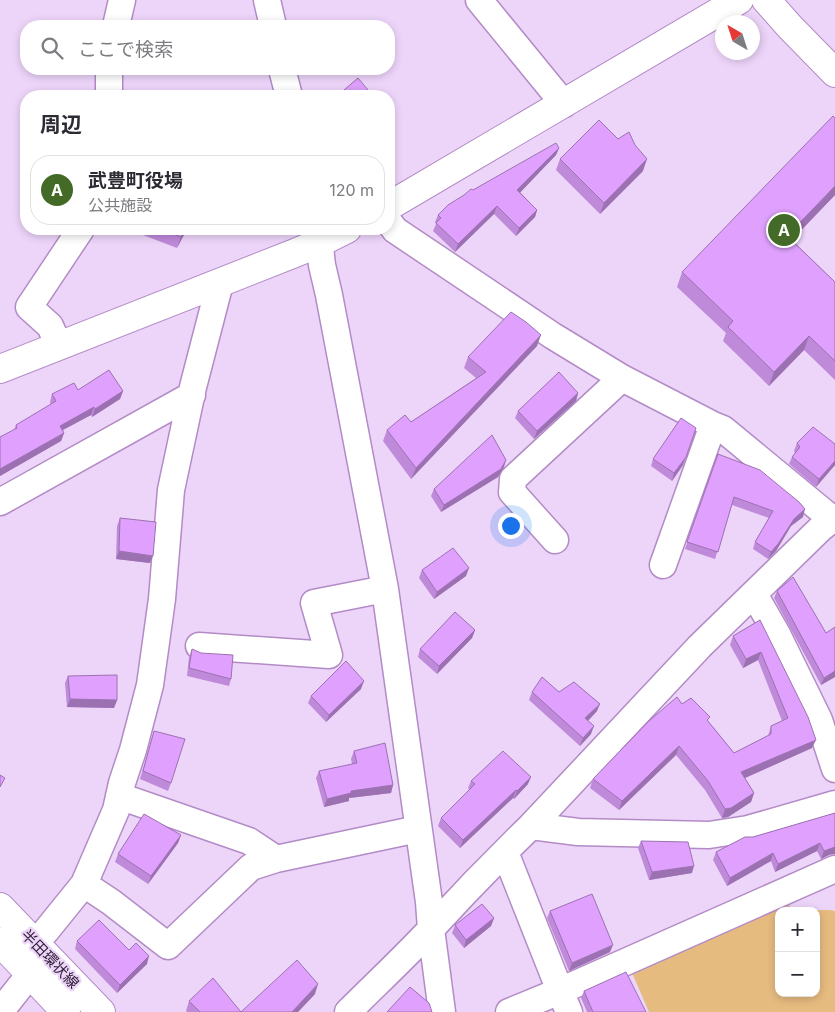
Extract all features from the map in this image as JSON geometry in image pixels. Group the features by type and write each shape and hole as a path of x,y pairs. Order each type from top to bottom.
{"street":[{"path":"117,20 122,0"},
{"path":"267,0 272,20"},
{"path":"478,0 564,104"},
{"path":"395,203 739,0"},
{"path":"766,0 835,73"},
{"path":"109,75 109,90"},
{"path":"284,75 287,90"},
{"path":"348,1012 532,826 700,646 821,528 834,518 800,493 723,429 622,378 545,330 395,230"},
{"path":"59,346 50,326 29,306 77,235"},
{"path":"0,369 220,283 319,236 322,265 385,589 429,902 442,1012"},
{"path":"35,943 84,884 116,810 150,685 162,599 171,490 220,283"},
{"path":"555,540 512,492 513,479 622,378"},
{"path":"0,502 192,395"},
{"path":"663,565 713,425"},
{"path":"199,646 329,655 314,603 385,589"},
{"path":"754,594 827,716 835,769"},
{"path":"119,796 249,841 276,859"},
{"path":"532,826 578,832 709,835 748,829 835,804"},
{"path":"84,884 111,902 168,946 251,867 276,859 418,829"},
{"path":"505,852 565,1002"},
{"path":"509,1012 565,1002 835,869"},
{"name":"半田環状線","path":"0,907 101,1012"},
{"name":"半田環状線","path":"0,942 66,1012"},
{"path":"0,1012 30,974"}],"shaded area":[{"path":"784,899 791,907 775,907 775,997 820,997 820,910 835,911 835,1012 649,1012 630,968"}],"building":[{"path":"358,78 368,90 344,90"},
{"path":"833,116 835,118 835,186 787,236 835,282 835,361 809,336 774,372 728,327 733,321 682,272"},
{"path":"599,120 618,139 629,132 635,145 647,159 604,203 560,159"},
{"path":"556,143 559,148 517,190 537,210 519,228 497,206 458,244 436,223 441,218 438,215 448,205 471,189 473,190"},
{"path":"511,312 541,335 416,468 387,430 405,415 411,422 486,372 468,357"},
{"path":"109,370 123,391 95,409 94,407 60,426 64,433 0,469 0,437 17,428 16,425 56,401 52,394 74,383 78,390"},
{"path":"559,372 578,393 537,431 518,411"},
{"path":"681,418 696,428 686,457 674,473 653,459"},
{"path":"813,427 835,444 835,461 819,479 792,457 800,447 797,443"},
{"path":"492,435 506,460 501,469 444,505 434,489"},
{"path":"718,454 760,470 805,509 794,519 771,552 755,542 773,511 734,497 718,552 687,542"},
{"path":"120,518 156,522 153,556 119,551"},
{"path":"453,548 469,568 437,592 422,570"},
{"path":"793,577 826,633 835,627 835,671 824,678 777,591"},
{"path":"455,612 475,630 439,666 420,649"},
{"path":"760,620 808,717 816,740 741,772 754,793 731,808 725,809 708,781 679,746 622,801 593,779 649,721 677,697 682,704 691,698 710,717 707,720 734,753 771,734 771,726 788,718 761,652 746,659 733,636"},
{"path":"192,649 201,653 233,655 231,679 189,668"},
{"path":"346,661 364,681 329,715 311,696"},
{"path":"117,675 117,700 70,699 68,676"},
{"path":"542,677 559,692 574,682 600,704 585,718 594,726 583,738 532,692"},
{"path":"154,731 185,739 171,783 143,771"},
{"path":"385,743 393,785 351,791 351,793 327,799 319,771 357,763 354,751"},
{"path":"503,751 531,777 463,840 441,818 475,784 471,781"},
{"path":"0,775 5,778 0,787"},
{"path":"835,813 835,847 824,851 820,843 778,864 773,853 730,878 716,852 745,837 753,837"},
{"path":"144,814 181,835 151,876 118,854"},
{"path":"641,841 688,842 694,866 652,872"},
{"path":"592,894 613,945 572,963 550,911"},
{"path":"482,904 494,918 466,940 455,925"},
{"path":"99,920 129,950 136,943 149,956 120,985 77,941"},
{"path":"297,960 318,984 292,1012 241,1012"},
{"path":"626,972 646,1012 593,1012 584,991"},
{"path":"213,978 241,1012 200,1012 189,1001"},
{"path":"410,987 429,1003 432,1012 387,1012"}],"place":[{"name":"武豊町役場","path":"784,230"}]}
